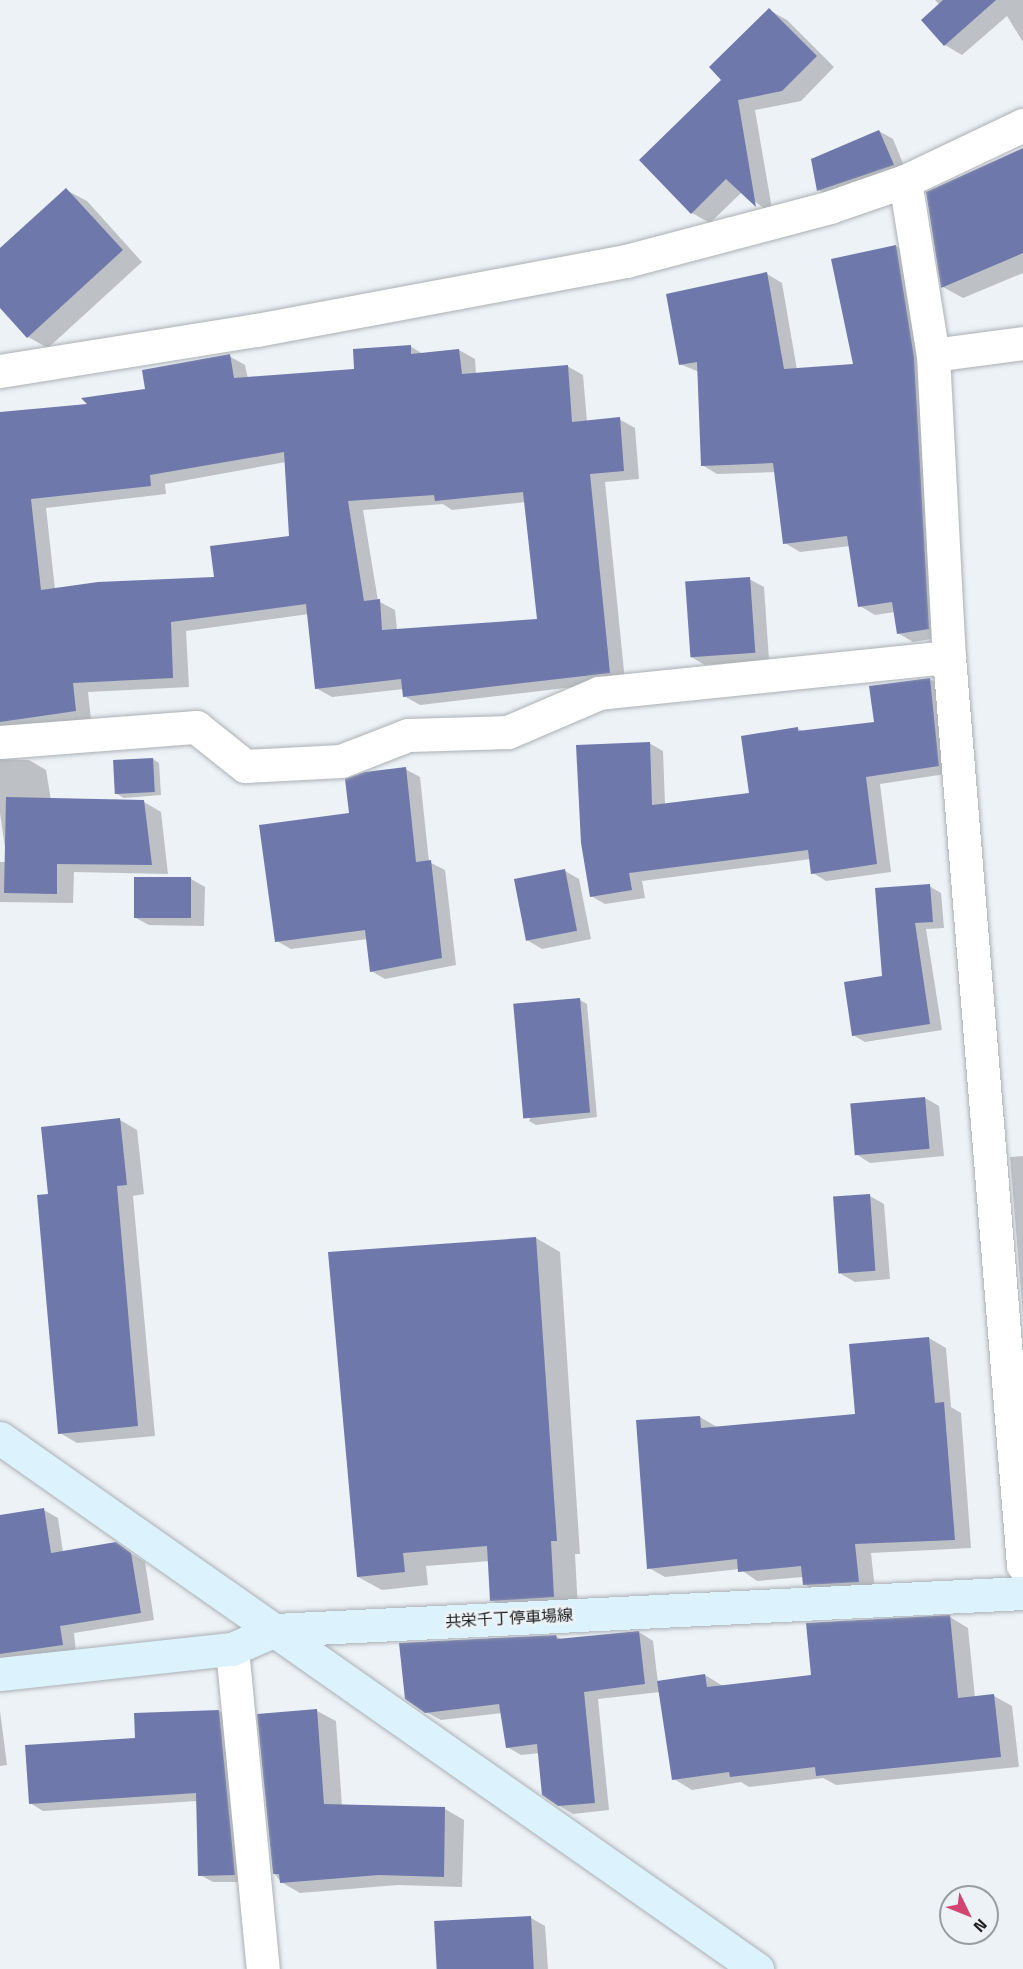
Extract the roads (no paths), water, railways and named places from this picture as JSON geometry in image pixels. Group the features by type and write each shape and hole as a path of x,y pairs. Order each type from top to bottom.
{"main road":[{"path":"0,1438 757,1969"},
{"name":"共栄千丁停車場線","path":"0,1674 232,1649 275,1630 1023,1593"}],"street":[{"path":"0,371 256,330 626,261 830,207 905,181 1023,125"},
{"path":"905,181 933,355 949,657 1023,1565"},
{"path":"933,355 1023,343"},
{"path":"0,742 196,727 245,766 341,761 408,735 508,732 598,693 949,657"},
{"path":"232,1649 263,1969"}]}
